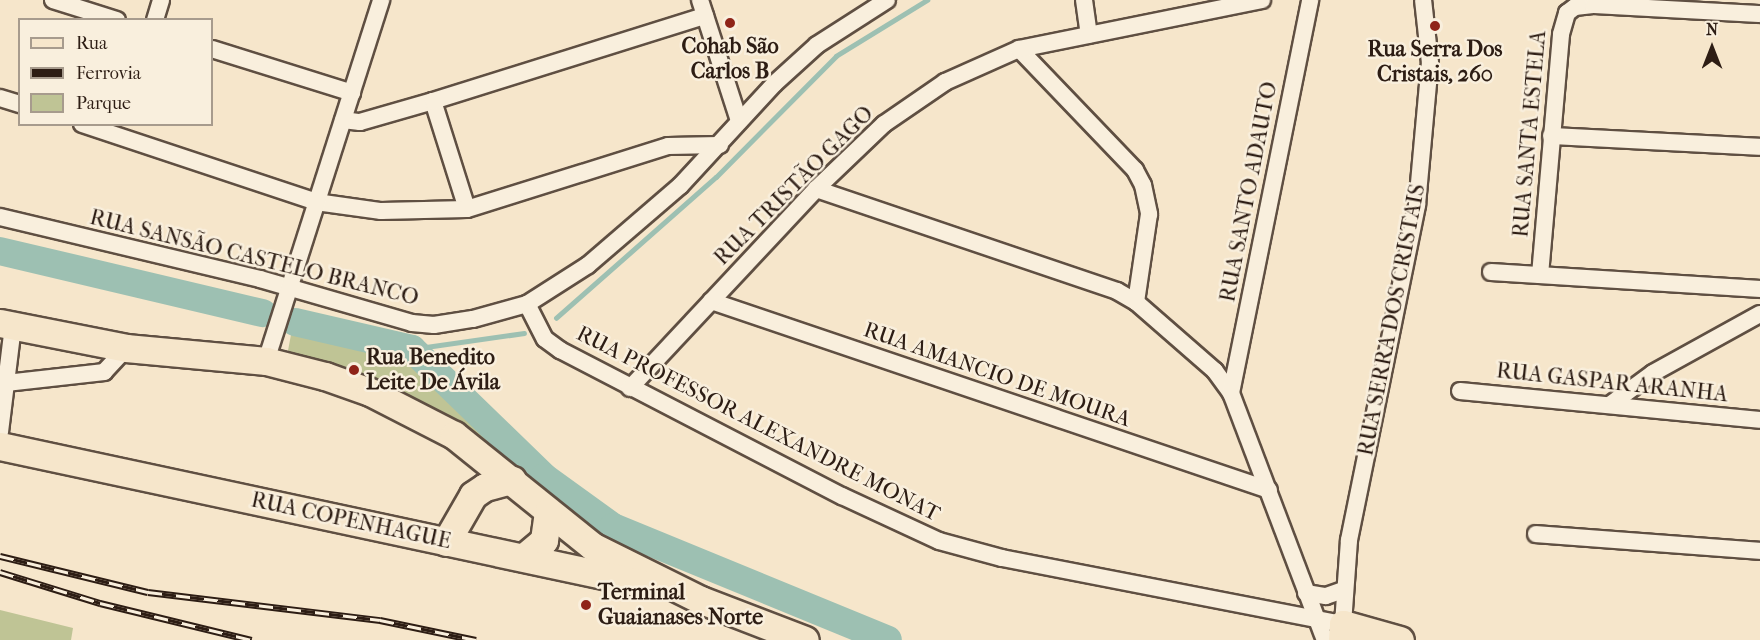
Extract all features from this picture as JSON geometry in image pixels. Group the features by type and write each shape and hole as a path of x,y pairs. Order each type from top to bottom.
{"main road":[{"path":"6,325 126,348 266,361 332,378 427,419 454,435 592,546 701,600 805,640"},
{"name":"RUA COPENHAGUE","path":"0,446 446,542 481,547 701,600"},
{"path":"446,542 461,511 485,487 512,480"},
{"path":"461,511 481,547"},
{"path":"524,557 544,540 548,512"},
{"path":"1336,635 1400,640"}],"street":[{"path":"53,0 99,17"},
{"path":"156,18 161,0"},
{"name":"RUA SANSÃO CASTELO BRANCO","path":"0,217 394,319 434,325 530,311 680,186 740,121 818,45 887,0"},
{"path":"1084,0 1089,35"},
{"name":"RUA TRISTÃO GAGO","path":"630,388 816,189 884,124 945,82 1019,49 1262,0"},
{"name":"RUA SANTO ADAUTO","path":"1231,393 1310,0"},
{"name":"RUA SERRA DOS CRISTAIS","path":"1336,635 1349,540 1417,206 1430,63 1423,0"},
{"path":"266,361 383,1"},
{"name":"RUA SANTA ESTELA","path":"1540,275 1563,22 1575,7 1760,14"},
{"path":"343,120 360,122 433,101 702,8 740,121"},
{"path":"213,49 352,93"},
{"path":"1019,49 1135,170 1143,185 1149,214 1136,302"},
{"path":"0,98 18,103"},
{"path":"433,101 467,208"},
{"path":"88,126 316,202 381,211 467,208 668,146 720,145"},
{"path":"1551,136 1760,147"},
{"path":"816,189 1117,291 1136,302 1215,371 1231,393 1314,616 1336,635"},
{"path":"1491,272 1760,289"},
{"name":"RUA AMANCIO DE MOURA","path":"711,301 1269,490"},
{"name":"RUA PROFESSOR ALEXANDRE MONAT","path":"530,311 545,338 560,350 630,388 939,541 1002,558 1314,616 1336,635"},
{"path":"1611,404 1653,373 1760,314"},
{"path":"0,432 6,383 4,355 6,325"},
{"path":"6,383 104,372 126,348"},
{"name":"RUA GASPAR ARANHA","path":"1460,391 1760,420"},
{"path":"1536,534 1760,551"},
{"path":"1306,593 1326,596 1343,590"}],"green space":[{"path":"293,324 416,358 527,476 522,480 287,356"},
{"path":"0,610 73,628 71,640 0,640"}],"waterway":[{"path":"556,318 716,177 836,56 927,0"},
{"path":"0,251 263,313"},
{"path":"295,322 412,349 544,477 613,527 888,640"},
{"path":"412,349 524,333"}],"railway":[{"path":"0,556 148,592 380,620 476,640"},
{"path":"0,572 100,603 252,640"}],"place":[{"name":"Cohab São Carlos B","path":"730,23"},
{"name":"Rua Serra Dos Cristais, 260","path":"1435,26"},
{"name":"Rua Benedito Leite De Ávila","path":"354,370"},
{"name":"Terminal Guaianases Norte","path":"586,605"}]}
